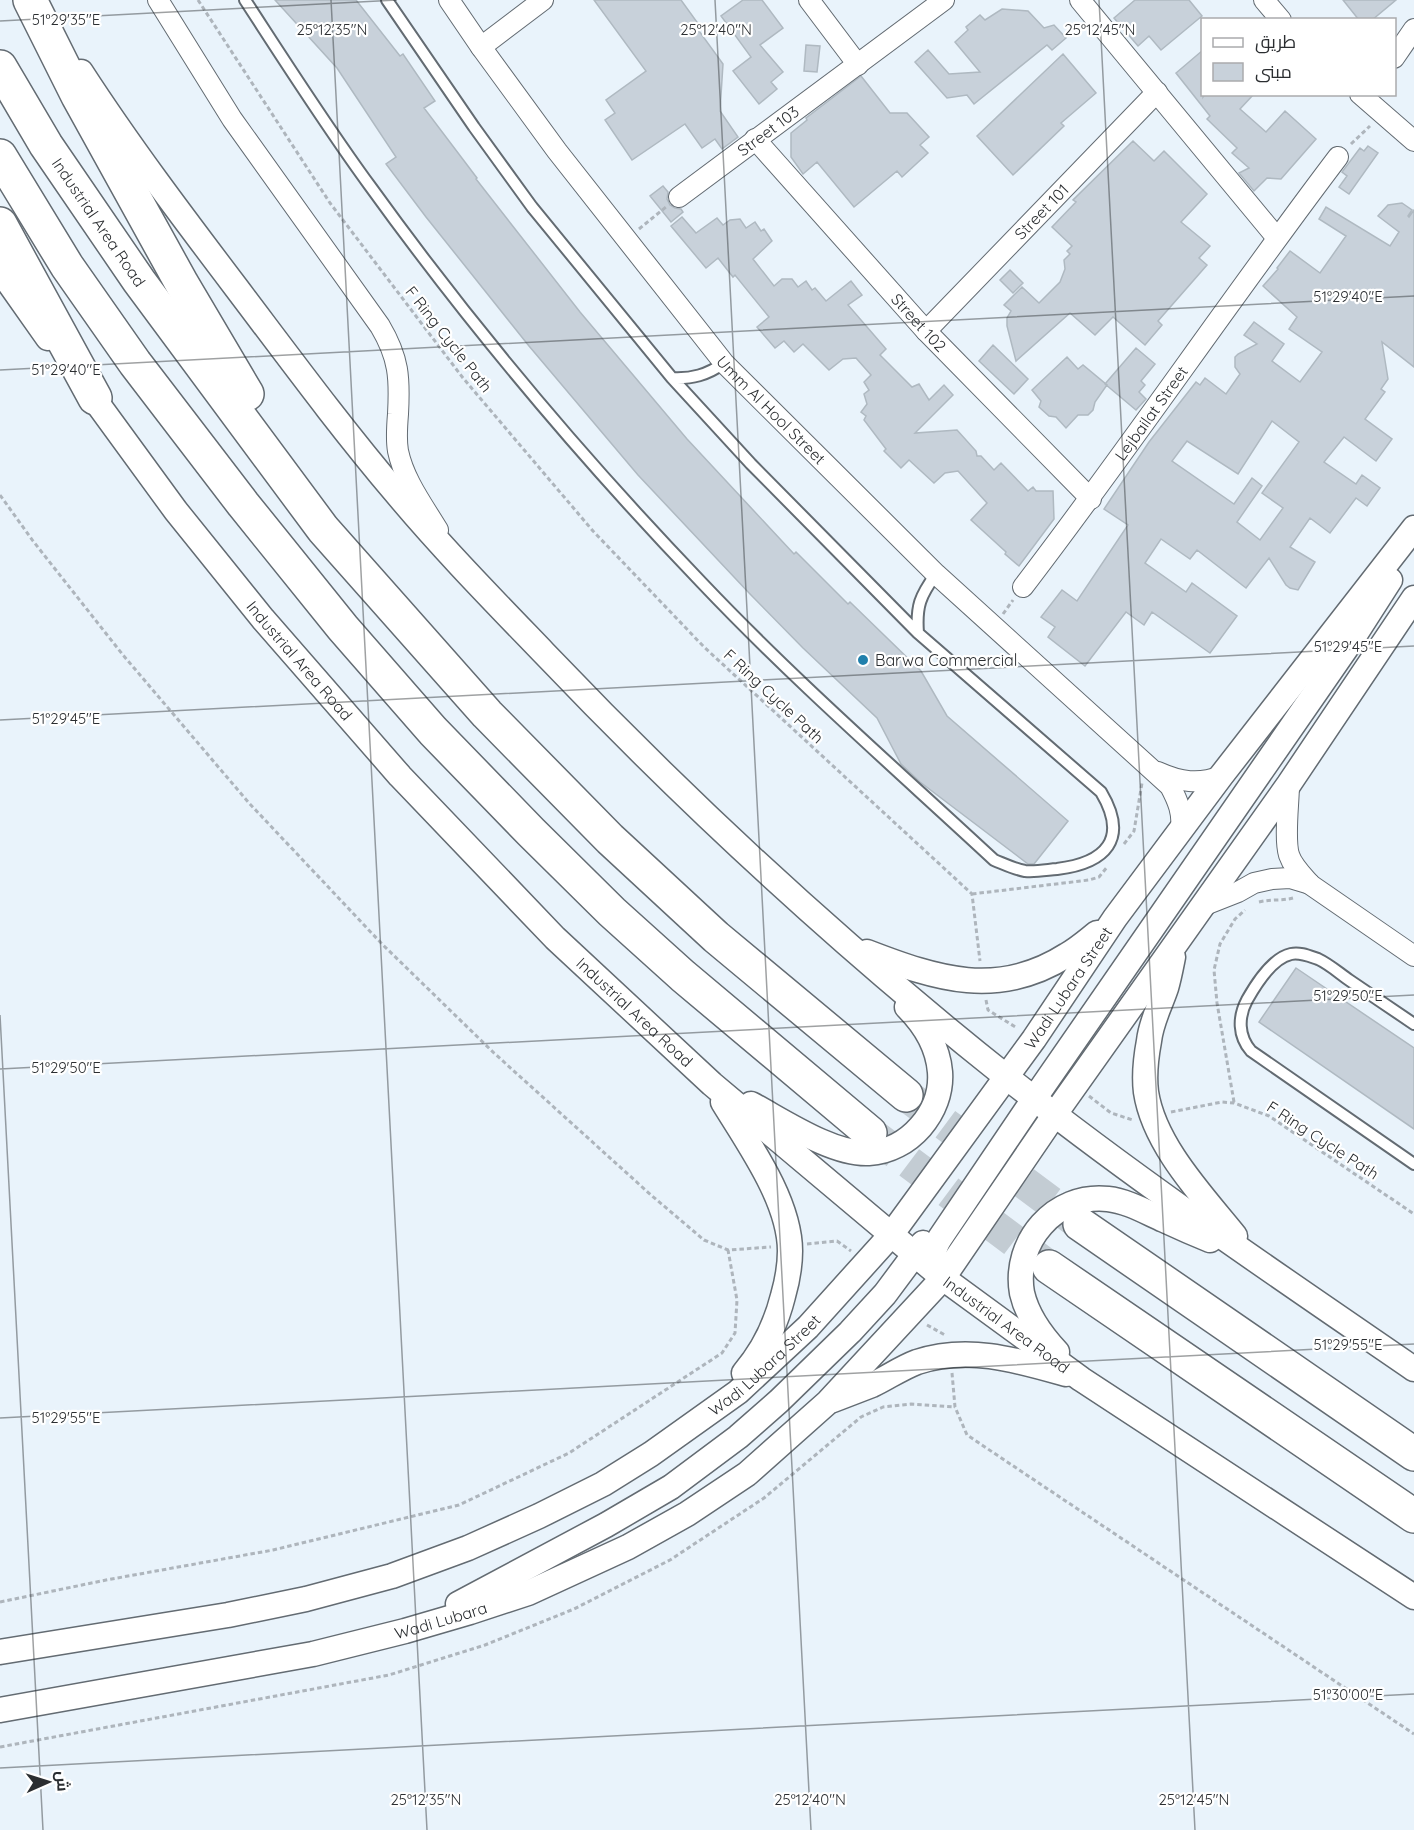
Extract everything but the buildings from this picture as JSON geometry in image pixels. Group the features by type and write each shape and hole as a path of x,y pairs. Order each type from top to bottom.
{"highway":[{"path":"32,0 78,96 230,368 281,447 323,528"},
{"name":"Industrial Area Road","path":"0,67 46,145 139,281 323,528 487,714 610,839 716,937 906,1095"},
{"path":"0,156 67,266 135,363 243,504 336,619 433,730 612,912 683,976 870,1132"},
{"path":"0,224 95,398"},
{"path":"1080,1224 1414,1454"},
{"path":"1049,1267 1414,1516"}],"street":[{"path":"32,0 160,187 345,430 398,496 458,563 589,700 689,798 850,946 1006,1077 1253,1259 1414,1370"},
{"path":"158,0 232,119 391,344 398,368 398,450 403,467 412,487 458,563"},
{"name":"Umm Al Hool Street","path":"449,0 557,151 724,363 936,574 1170,786 1178,801 1182,818 1181,830"},
{"path":"481,47 543,0"},
{"path":"809,0 858,65"},
{"name":"Street 103","path":"679,197 754,139 944,0"},
{"path":"1080,0 1276,238"},
{"path":"1264,0 1279,18"},
{"path":"1396,56 1414,29"},
{"name":"Street 101","path":"926,331 1157,92"},
{"path":"1365,96 1414,141"},
{"name":"Street 102","path":"754,139 926,331 1090,499"},
{"name":"Lejbailat Street","path":"1023,587 1090,499 1276,238 1338,157"},
{"name":"Industrial Area Road","path":"0,270 176,511 263,619 400,776 555,938 712,1084 943,1278 1080,1379 1414,1597"},
{"name":"Wadi Lubara Street","path":"697,1423 738,1392 801,1334 891,1235 1034,1039 1115,918 1221,776 1414,528"},
{"path":"943,1278 934,1264 936,1244 1349,644 1414,541"},
{"path":"828,1402 943,1278 1055,1114 1289,784 1414,598"},
{"name":"Umm Al Hool Street","path":"1150,768 1175,779 1192,782 1221,776"},
{"path":"1289,784 1287,836 1289,855 1297,870 1311,885 1414,956"},
{"path":"1205,905 1254,884 1272,879 1290,878 1311,885"},
{"path":"850,946 925,973 967,981 1011,979 1067,956 1115,918"},
{"path":"1177,943 1166,988 1156,1012 1149,1039 1146,1091 1153,1117 1180,1166 1253,1259"},
{"path":"712,1084 828,1144 849,1152 870,1153 894,1148 921,1126 933,1108 939,1089 940,1071 936,1053 918,1018 850,946"},
{"path":"405,1631 606,1526 679,1481 738,1437 779,1401 850,1332 915,1255 1015,1109 1016,1095 1006,1077"},
{"path":"0,1652 228,1615 306,1599 392,1576 468,1548 603,1484 697,1423 746,1371 764,1344 778,1316 787,1281 789,1245 785,1222 769,1180 712,1084"},
{"path":"1080,1379 1042,1333 1028,1311 1022,1293 1023,1257 1038,1228 1052,1215 1068,1204 1090,1198 1108,1198 1125,1203 1253,1259"},
{"path":"828,1402 873,1384 917,1362 950,1354 986,1354 1010,1358 1080,1379"},
{"name":"Wadi Lubara","path":"6,1710 292,1658 405,1631 528,1593 628,1547 687,1514 747,1474 828,1402"}],"lane":[{"path":"245,0 306,94 370,186 446,288 523,384 693,574 768,651 994,860 1015,869 1042,871 1077,865 1098,856 1109,844 1113,831 1111,807 1101,792 918,633 751,464 672,378 532,207 387,0"},
{"path":"672,378 702,375 724,363"},
{"path":"918,633 917,614 920,599 936,574"},
{"path":"1414,1024 1320,960 1299,953 1280,959 1272,966 1251,993 1242,1010 1240,1022 1246,1045 1251,1052 1414,1164"}],"path":[{"name":"F Ring Cycle Path","path":"198,0 330,203 463,378 593,531 704,647 972,894 988,1010 1034,1039"},
{"path":"1338,157 1382,114"},
{"path":"625,239 679,197"},
{"path":"0,495 123,656 249,803 382,944 494,1053 651,1195 704,1240 728,1250 837,1241 867,1263"},
{"path":"992,627 1023,587"},
{"path":"1234,1103 1217,1003 1214,970 1220,944 1235,919 1246,909 1264,901 1300,896 1311,885"},
{"name":"F Ring Cycle Path","path":"1075,1087 1111,1113 1139,1121 1198,1106 1222,1102 1234,1103 1276,1120 1414,1214"},
{"path":"0,1602 105,1580 273,1550 459,1504 569,1453 722,1353 735,1333 737,1300 728,1250"},
{"path":"909,1315 947,1337 954,1407 967,1435 1414,1734"}],"tunnel":[{"path":"906,1095 1080,1224"},
{"path":"870,1133 1049,1267"}],"place":[{"name":"Barwa Commercial","path":"863,660"}]}
